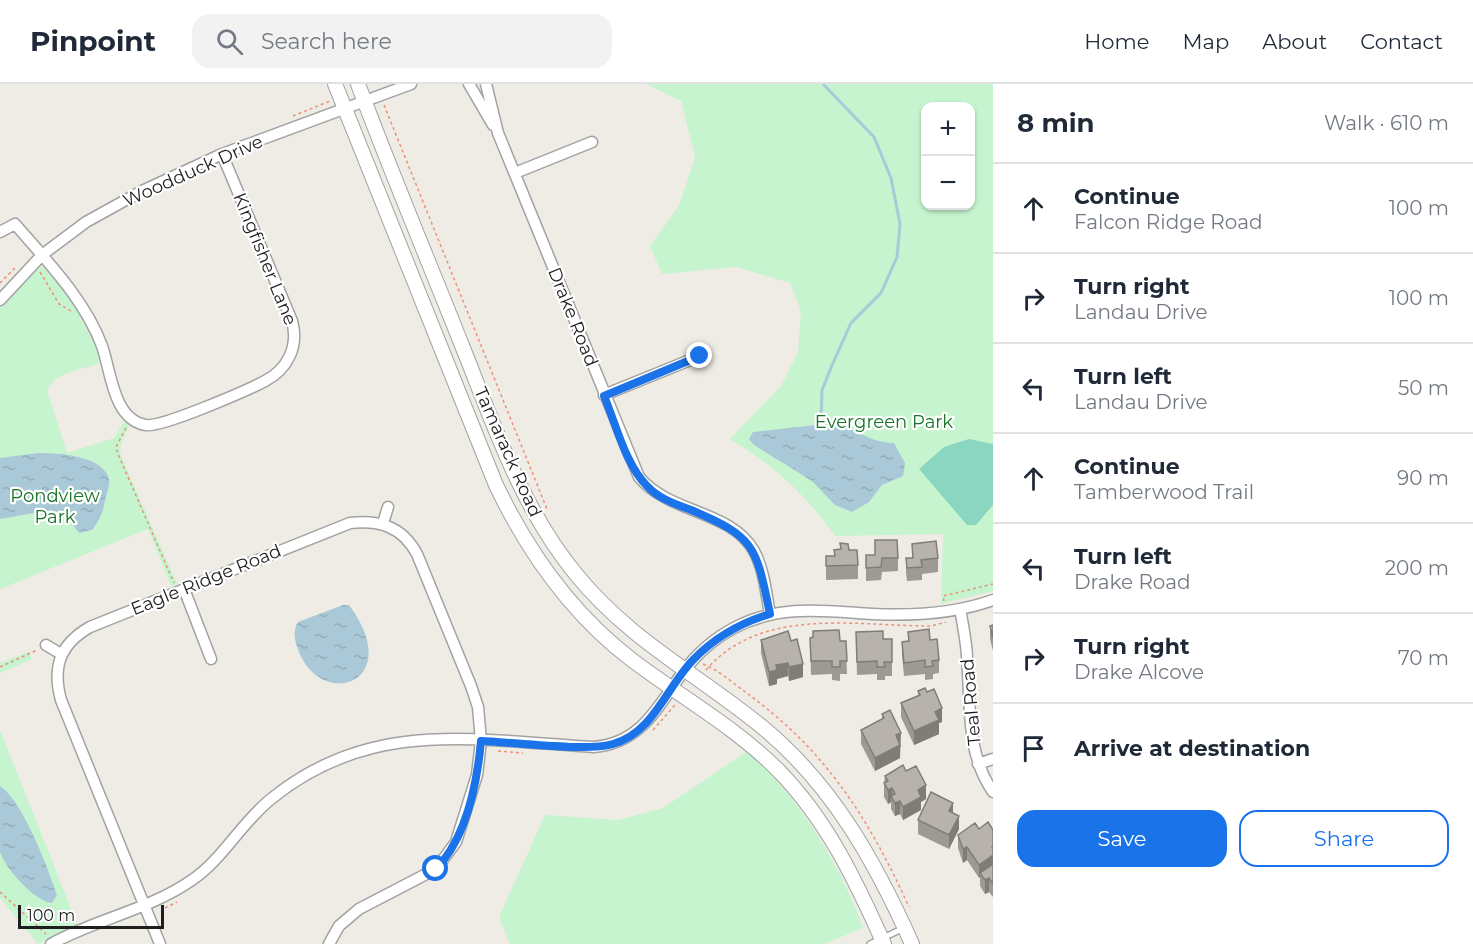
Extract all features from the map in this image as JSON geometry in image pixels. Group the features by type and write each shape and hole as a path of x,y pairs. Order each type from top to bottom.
{"street":[{"name":"Tamarack Road","path":"335,84 488,466 515,522 562,591 595,627 630,658 724,724 766,758 794,789 845,860 879,942"},
{"name":"Tamarack Road","path":"358,84 507,457 533,511 559,553 590,591 623,625 683,672 760,725 815,778 869,855 912,944"},
{"name":"Woodduck Drive","path":"0,300 42,255 102,212 222,154 411,84"},
{"name":"Drake Road","path":"469,84 498,133 634,468 646,486 665,500 731,528 749,543 759,564 770,614"},
{"name":"Drake Road","path":"486,84 498,133"},
{"path":"515,173 592,142"},
{"name":"Kingfisher Lane","path":"132,419 147,426 171,420 266,380 277,374 291,355 295,332 292,321 222,154"},
{"path":"0,232 15,224 60,276 96,331 119,404 132,419"},
{"path":"604,396 700,356"},
{"path":"329,944 348,917 436,869 447,858 456,842 473,790 481,741 478,707 471,686 417,554 411,543 398,531 383,523 388,507"},
{"name":"Eagle Ridge Road","path":"61,654 68,643 90,627 350,523 383,523"},
{"path":"181,591 211,659"},
{"path":"50,940 144,906 194,879 213,862 245,823 270,799 316,769 363,748 390,742 423,739 593,747 613,744 642,728 693,660 732,628 770,614 808,609 905,615 960,609 993,600"},
{"name":"Teal Road","path":"960,609 967,656 972,745 978,764 993,792"},
{"path":"46,645 61,654 57,668 57,684 61,700 160,944"},
{"path":"978,764 993,759"}],"lane":[{"path":"879,942 905,928"}],"path":[{"path":"380,95 547,510"},
{"path":"0,283 22,261"},
{"path":"40,271 59,304 72,311"},
{"path":"132,419 119,439 118,454 141,511 154,532 181,591"},
{"path":"943,596 993,584"},
{"path":"709,666 729,649 756,634 773,629 814,625 931,626 948,622"},
{"path":"0,667 46,645"},
{"path":"693,660 709,666 777,717 822,760 862,814 911,913"},
{"path":"0,892 50,940"},
{"path":"158,911 178,901"}],"green space":[{"name":"Evergreen Park","path":"646,84 993,84 993,591 941,604 943,534 835,536 812,506 788,482 775,470 730,439 781,386 798,352 801,311 790,283 737,267 662,274 650,246 679,206 695,157 681,101"},
{"name":"Pondview Park","path":"42,267 67,296 84,324 101,360 97,364 60,377 50,386 48,393 67,453 114,438 125,421 129,426 121,444 120,453 177,584 171,586 148,529 0,589 0,306 36,270"},
{"path":"969,439 993,444 993,505 976,525 967,525 919,469 944,447"},
{"path":"28,652 32,659 0,673 0,663"},
{"path":"0,730 77,924 38,944 0,898"},
{"path":"748,751 783,788 816,832 843,881 863,928 824,944 510,944 499,917 545,815 618,820 663,808"}],"water":[{"path":"833,423 869,438 894,443 905,463 903,476 882,485 869,502 852,512 835,505 812,481 754,445 749,439 753,432"},
{"path":"38,453 87,459 103,469 108,476 108,488 101,516 92,530 79,533 65,515 51,510 0,519 0,458"},
{"path":"343,605 349,605 364,632 369,653 365,669 354,679 340,683 325,680 310,670 299,652 295,633 298,622"},
{"path":"0,786 9,794 34,836 57,895 52,903 29,891 3,859 0,852"}],"building":[{"path":"875,540 897,540 898,558 882,558 881,567 866,568 866,555 875,555"},
{"path":"936,541 938,558 921,560 922,567 907,568 906,558 913,558 912,544"},
{"path":"840,543 848,544 849,550 857,550 858,565 826,566 826,556 835,556 834,550 841,549"},
{"path":"929,629 930,640 937,639 939,660 932,661 933,666 925,667 925,660 904,663 902,642 909,641 908,632"},
{"path":"839,630 840,641 846,641 847,661 840,661 840,667 832,667 832,661 811,661 810,638 813,637 813,631"},
{"path":"788,631 791,641 797,639 803,664 789,667 788,663 776,665 777,670 769,672 761,640"},
{"path":"883,631 883,639 892,639 892,662 884,662 885,667 877,667 877,661 857,662 856,632"},
{"path":"925,688 927,692 934,689 942,708 935,712 939,720 914,731 901,703 920,695 918,691"},
{"path":"890,710 901,733 896,735 900,745 875,758 861,730 884,718 882,714"},
{"path":"903,765 906,771 916,766 926,785 918,790 921,797 903,807 900,801 895,803 891,796 895,794 892,788 888,790 884,783 888,781 885,776"},
{"path":"931,792 953,803 949,811 959,816 949,835 918,820"},
{"path":"988,822 993,830 993,855 979,865 967,847 963,849 958,835 975,823 979,829"},
{"path":"993,864 993,884 989,878 985,880 980,873"}],"waterway":[{"path":"821,424 822,390 851,323 881,293 897,257 900,224 891,178 874,137 823,84"}],"route":[{"path":"436,869 447,858 456,842 477,775 481,741 593,747 623,740 642,728 683,672 714,641 732,628 770,614 759,564 749,543 721,522 665,500 646,486 634,468 604,396 700,356"}]}
